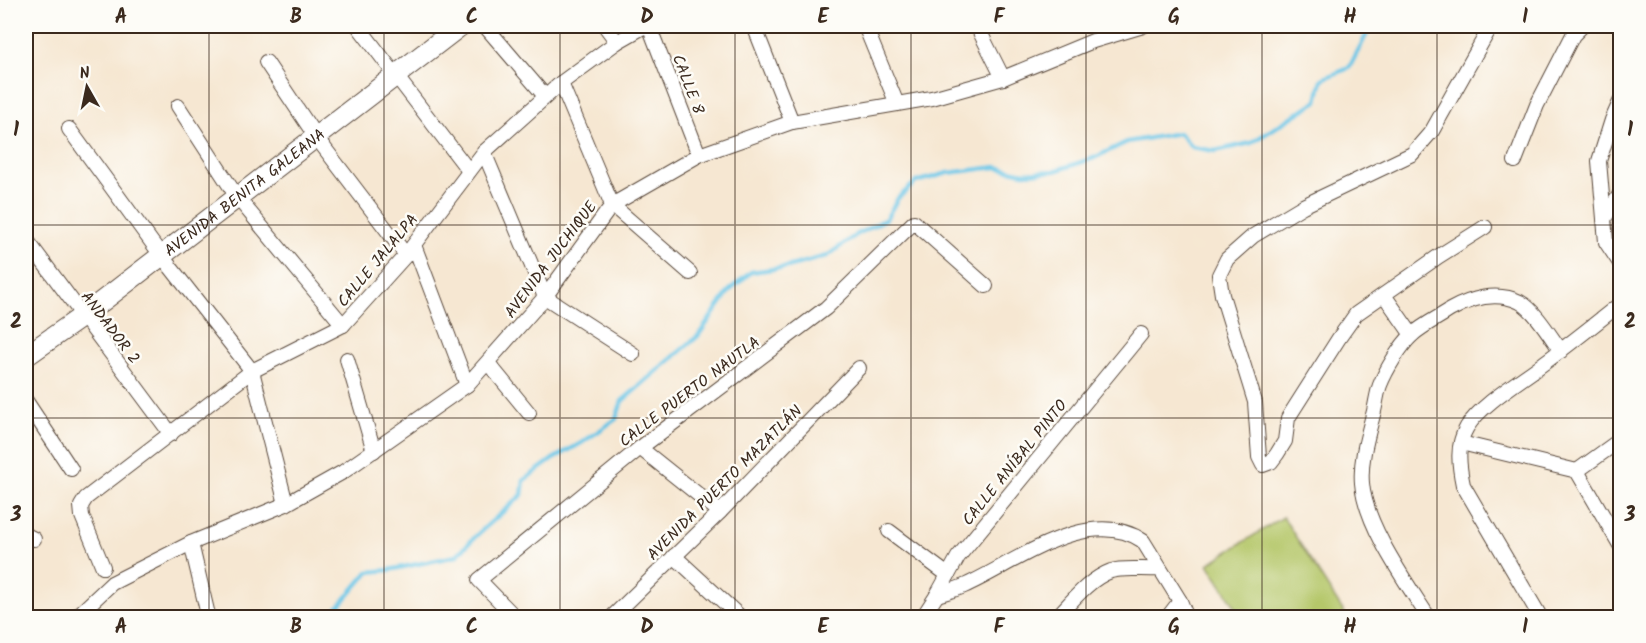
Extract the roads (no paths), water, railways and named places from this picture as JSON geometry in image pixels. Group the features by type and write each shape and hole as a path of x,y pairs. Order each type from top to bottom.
{"street":[{"path":"358,26 469,171"},
{"name":"AVENIDA BENITA GALEANA","path":"26,356 83,316 460,26"},
{"path":"485,26 545,96"},
{"path":"605,26 617,42"},
{"name":"CALLE JALALPA","path":"103,567 82,516 81,507 86,498 252,371 343,326 410,250 484,152 561,83 617,42 647,26"},
{"name":"CALLE 8","path":"647,26 699,155"},
{"path":"754,26 792,122"},
{"path":"865,26 897,104"},
{"path":"977,26 1003,78"},
{"name":"AVENIDA JUCHIQUE","path":"75,618 112,583 190,543 286,504 343,472 467,385 546,297 612,205 699,155 792,122 932,98 1003,78 1093,41 1143,26"},
{"path":"1485,227 1356,314 1288,418 1285,441 1277,454 1268,465 1263,465 1259,457 1256,402 1222,295 1219,275 1227,259 1253,236 1303,206 1412,154 1432,131 1491,26"},
{"path":"1515,161 1537,105 1574,35 1582,26"},
{"path":"266,62 316,137 410,250 467,385"},
{"path":"561,83 612,205 690,273"},
{"path":"1620,102 1599,161 1606,242 1620,263"},
{"path":"178,106 237,197 343,326"},
{"path":"69,129 161,255 252,371 286,504"},
{"path":"484,152 546,297 633,354"},
{"path":"1604,219 1620,194"},
{"name":"CALLE PUERTO NAUTLA","path":"516,618 479,580 640,448 826,308 914,222 986,286"},
{"name":"ANDADOR 2","path":"26,239 171,435"},
{"path":"1384,295 1412,335"},
{"path":"1429,618 1369,516 1362,484 1363,458 1380,386 1397,354 1412,335 1458,305 1475,299 1504,298 1521,303 1533,314 1562,351"},
{"path":"1541,618 1463,485 1459,463 1461,443 1466,428 1480,410 1562,351 1620,304"},
{"name":"CALLE ANÍBAL PINTO","path":"922,618 958,556 1141,334"},
{"path":"347,359 374,451"},
{"path":"488,363 529,413"},
{"name":"AVENIDA PUERTO MAZATLÁN","path":"611,618 720,512 859,368"},
{"path":"26,401 71,469"},
{"path":"1577,471 1620,440"},
{"path":"1461,443 1577,471 1620,545"},
{"path":"640,448 720,512"},
{"path":"937,594 962,587 1057,538 1092,531 1115,530 1134,536 1143,542 1180,601 1187,618"},
{"path":"889,531 948,575"},
{"path":"190,543 208,615"},
{"path":"674,556 738,615"},
{"path":"1056,618 1080,592 1100,577 1113,571 1159,569"},
{"path":"1167,618 1180,601"}],"waterway":[{"path":"329,618 368,572 456,556 522,495 524,480 616,419 622,401 698,336 730,290 751,272 787,267 827,256 856,235 886,219 898,198 916,182 948,173 996,167 1024,173 1054,171 1094,158 1127,142 1179,133 1192,147 1215,151 1251,143 1317,101 1322,79 1349,68 1371,26"}]}
